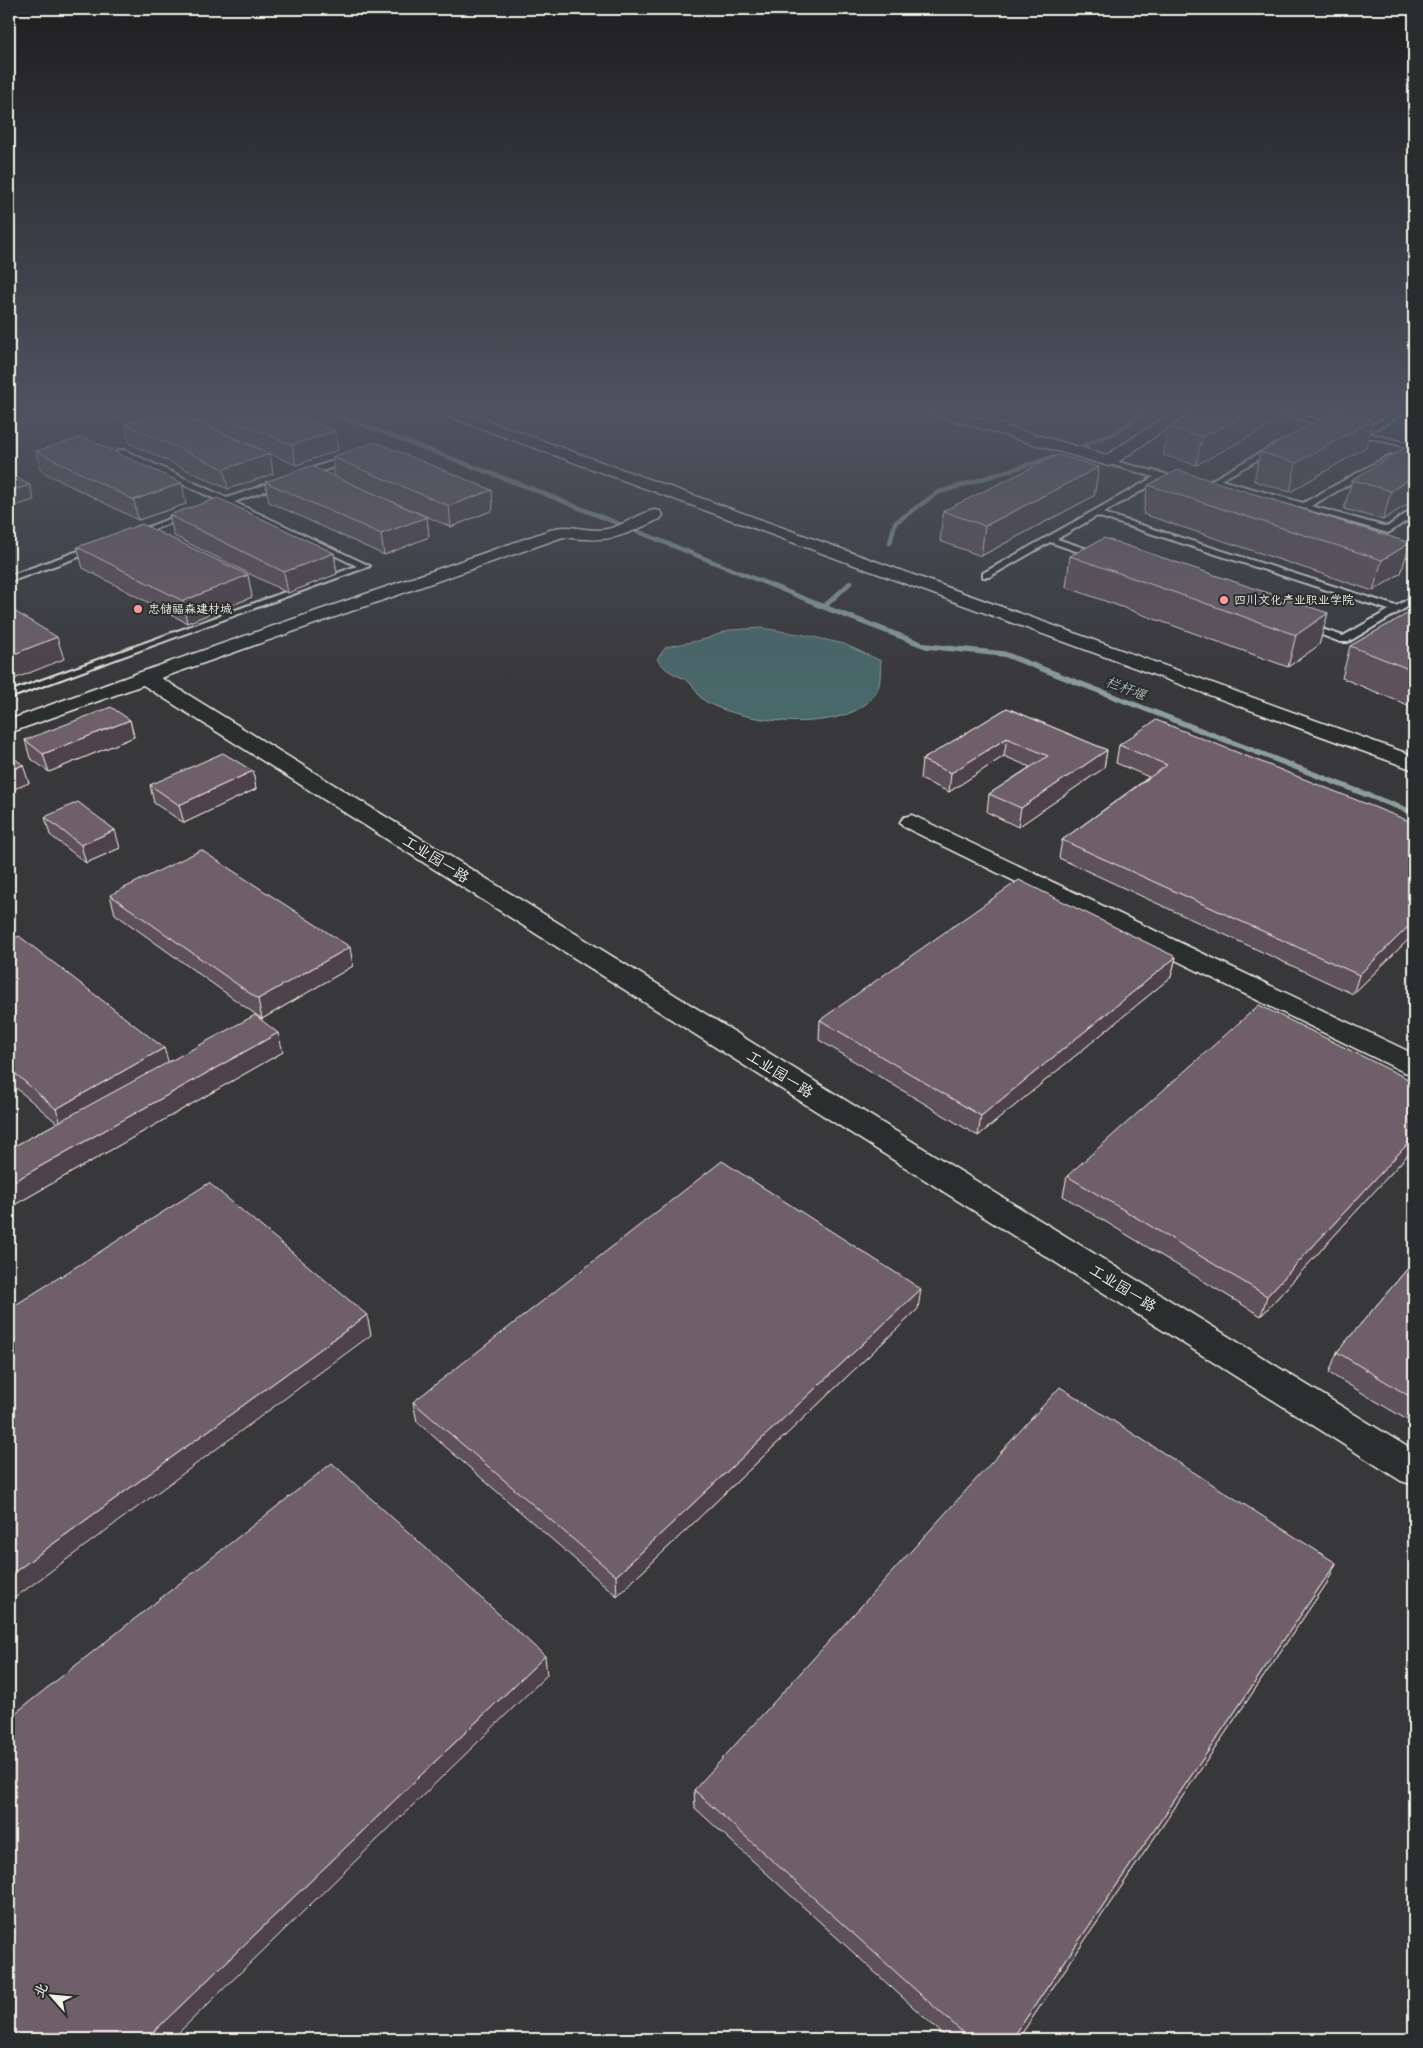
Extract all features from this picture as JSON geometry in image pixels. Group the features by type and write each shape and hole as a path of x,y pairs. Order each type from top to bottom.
{"street":[{"path":"703,504 1413,761"},
{"path":"9,728 145,677 562,532 594,536 612,534 646,519"},
{"name":"工业园一路","path":"145,677 1414,1470"},
{"path":"912,822 1414,1065"}],"lane":[{"path":"9,695 365,566 222,504"},
{"path":"986,575 1113,504"},
{"path":"1295,504 1388,530 1414,512"},
{"path":"1304,506 1308,504"},
{"path":"122,538 198,512"},
{"path":"1096,513 1398,609"},
{"path":"1050,539 1105,558"},
{"path":"1375,543 1414,554"},
{"path":"9,578 104,545"},
{"path":"1298,624 1344,640 1414,598"}],"water":[{"path":"762,628 844,644 881,661 878,688 866,704 848,714 824,720 798,722 770,720 744,716 705,701 690,683 670,672 657,659 666,647 706,639 729,630"}],"building":[{"path":"202,504 230,504 334,553 284,572 169,515"},
{"path":"313,504 396,504 427,517 381,534"},
{"path":"958,504 1028,504 985,526 943,511"},
{"path":"1206,504 1285,504 1410,543 1382,560"},
{"path":"142,524 248,575 183,601 77,547"},
{"path":"1104,538 1328,613 1296,635 1070,556"},
{"path":"9,608 57,637 9,656"},
{"path":"1414,610 1414,671 1350,646"},
{"path":"111,707 130,720 43,754 25,740"},
{"path":"1007,708 1107,750 1021,808 989,794 1048,756 1007,738 951,773 922,760"},
{"path":"1156,720 1414,823 1414,921 1359,975 1062,840 1167,765 1119,745"},
{"path":"223,753 253,771 179,805 150,785"},
{"path":"9,754 23,765 9,771"},
{"path":"78,802 115,830 81,845 45,817"},
{"path":"201,850 350,947 258,999 110,895"},
{"path":"1019,880 1176,957 981,1116 820,1020"},
{"path":"19,936 164,1048 56,1109 9,1068 9,941"},
{"path":"1259,1005 1414,1082 1414,1137 1267,1296 1067,1176"},
{"path":"255,1015 278,1033 9,1184 9,1149"},
{"path":"722,1161 921,1289 616,1576 413,1402"},
{"path":"209,1183 367,1315 9,1576 9,1309"},
{"path":"1414,1261 1414,1399 1337,1352"},
{"path":"1060,1387 1336,1563 1012,2039 970,2039 694,1790"},
{"path":"332,1463 545,1656 146,2039 9,2039 9,1718"}],"waterway":[{"name":"栏杆堰","path":"569,504 820,605"},
{"name":"栏杆堰","path":"890,543 895,523 922,504"},
{"name":"栏杆堰","path":"826,605 851,582"},
{"name":"栏杆堰","path":"816,604 926,646 1004,654 1414,813"}],"place":[{"name":"四川文化产业职业学院","path":"1224,600"},
{"name":"忠储福森建材城","path":"138,609"}]}
